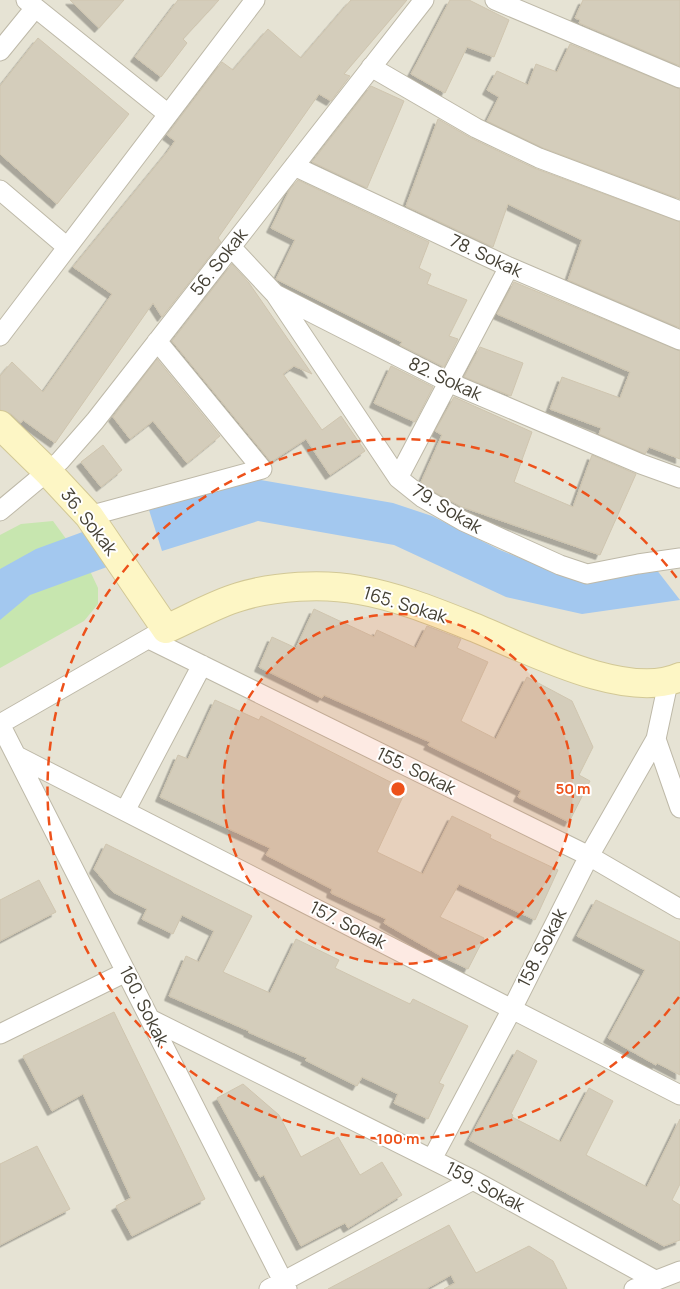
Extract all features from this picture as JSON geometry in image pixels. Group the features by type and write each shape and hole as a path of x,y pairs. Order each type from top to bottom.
{"main road":[{"name":"36. Sokak","path":"0,425 89,516 158,634"},
{"name":"165. Sokak","path":"158,634 237,597 268,589 315,587 358,590 398,599 434,612 590,674 631,682 674,680"}],"street":[{"path":"0,336 255,0"},
{"name":"56. Sokak","path":"0,511 60,461 95,421 424,0"},
{"path":"495,0 680,78"},
{"path":"0,51 30,4 168,114"},
{"path":"371,68 476,128 539,158 680,211"},
{"name":"78. Sokak","path":"294,166 509,267 680,340"},
{"path":"0,190 67,247"},
{"name":"82. Sokak","path":"231,247 275,294 448,382 641,464 680,478"},
{"path":"398,478 509,267"},
{"name":"79. Sokak","path":"275,294 398,478 423,498 463,521 560,565 587,574 680,558"},
{"path":"89,516 262,469 157,341"},
{"name":"155. Sokak","path":"158,634 202,664 589,856 680,909"},
{"name":"165. Sokak","path":"0,724 158,634"},
{"path":"125,811 202,664"},
{"path":"674,680 656,739 680,808"},
{"name":"160. Sokak","path":"0,724 150,1019 280,1287"},
{"name":"158. Sokak","path":"432,1159 512,1009 589,856 656,739"},
{"name":"157. Sokak","path":"17,756 680,1095"},
{"path":"0,1034 126,972"},
{"name":"159. Sokak","path":"150,1019 473,1180 655,1280"},
{"path":"280,1287 473,1180"},
{"path":"634,1289 680,1271"}],"shaded area":[{"path":"0,0 680,0 680,1289 0,1289"}],"green space":[{"path":"53,521 91,573 98,588 98,604 84,621 0,668 0,535 21,524"}],"water":[{"path":"255,479 393,503 432,516 500,550 563,575 656,569 680,600 582,614 506,597 394,545 258,521 162,551 149,510"},
{"path":"88,530 107,567 30,595 0,620 0,569 36,549"}],"building":[{"path":"70,0 124,0 99,28"},
{"path":"178,0 219,0 183,39 187,43 161,77 135,57"},
{"path":"351,0 407,0 344,74 350,76 331,101 319,94 218,238 221,242 162,317 153,303 55,443 23,420 21,423 11,414 0,410 0,376 12,362 43,392 112,294 73,267 168,151 175,141 167,135 222,62 233,70 268,29 301,58"},
{"path":"450,0 469,0 509,20 494,57 467,47 445,93 411,74"},
{"path":"583,0 680,0 680,66 579,23 580,20 575,18"},
{"path":"38,38 129,114 57,204 0,154 0,86"},
{"path":"570,44 680,89 680,199 543,148 487,121 499,97 487,90 497,71 528,85 536,64 557,72"},
{"path":"371,86 404,101 367,188 312,162"},
{"path":"438,119 471,138 534,168 680,222 680,328 568,280 582,240 508,204 493,247 406,206"},
{"path":"298,180 429,242 419,268 431,274 427,284 467,300 449,336 458,339 444,367 400,345 402,342 276,279 295,240 271,228 290,189"},
{"path":"232,264 249,283 312,374 294,366 283,374 322,430 341,416 365,451 330,475 306,439 271,462 172,341"},
{"path":"514,282 680,351 680,459 649,447 645,454 599,434 601,428 550,409 562,377 620,398 630,372 497,314"},
{"path":"480,347 523,363 511,396 464,377"},
{"path":"157,359 220,436 187,463 153,421 130,439 113,417"},
{"path":"391,366 433,387 415,422 374,403"},
{"path":"454,397 532,432 514,482 573,507 592,455 636,474 600,555 462,507 429,489 421,482 442,435 435,431"},
{"path":"103,445 122,470 101,487 81,462"},
{"path":"314,609 374,637 377,630 416,648 427,626 461,639 457,648 488,662 461,721 496,739 527,677 572,701 593,747 579,775 590,781 569,822 518,797 521,791 428,745 430,742 324,695 322,698 259,667 272,637 296,648"},
{"path":"215,700 259,720 261,716 406,790 377,852 423,874 452,816 491,835 490,838 558,870 535,920 459,884 440,917 484,938 468,969 384,923 386,919 331,893 332,889 266,855 270,848 160,797 178,755 188,759"},
{"path":"106,844 252,916 223,972 270,993 296,939 339,960 335,968 410,1004 413,999 468,1026 439,1083 444,1085 428,1119 394,1103 398,1094 362,1077 357,1086 305,1060 307,1058 169,996 186,956 199,962 214,931 182,915 173,934 142,919 147,909 113,892 94,869"},
{"path":"39,880 56,912 0,941 0,900"},
{"path":"596,900 680,942 680,1075 657,1063 656,1065 608,1038 645,970 577,936"},
{"path":"114,1012 205,1199 132,1236 116,1206 131,1198 83,1094 52,1111 23,1056"},
{"path":"517,1050 537,1061 511,1114 513,1115 512,1117 561,1142 589,1088 613,1101 586,1155 647,1187 680,1119 680,1184 672,1200 680,1205 680,1240 664,1246 469,1140"},
{"path":"243,1084 279,1115 301,1157 338,1137 360,1175 382,1162 402,1195 348,1228 345,1223 301,1246 264,1175 260,1177 217,1098"},
{"path":"37,1146 70,1209 0,1245 0,1164"},
{"path":"449,1225 476,1273 529,1246 553,1261 567,1289 444,1289 455,1283 451,1275 426,1289 328,1289"}]}
